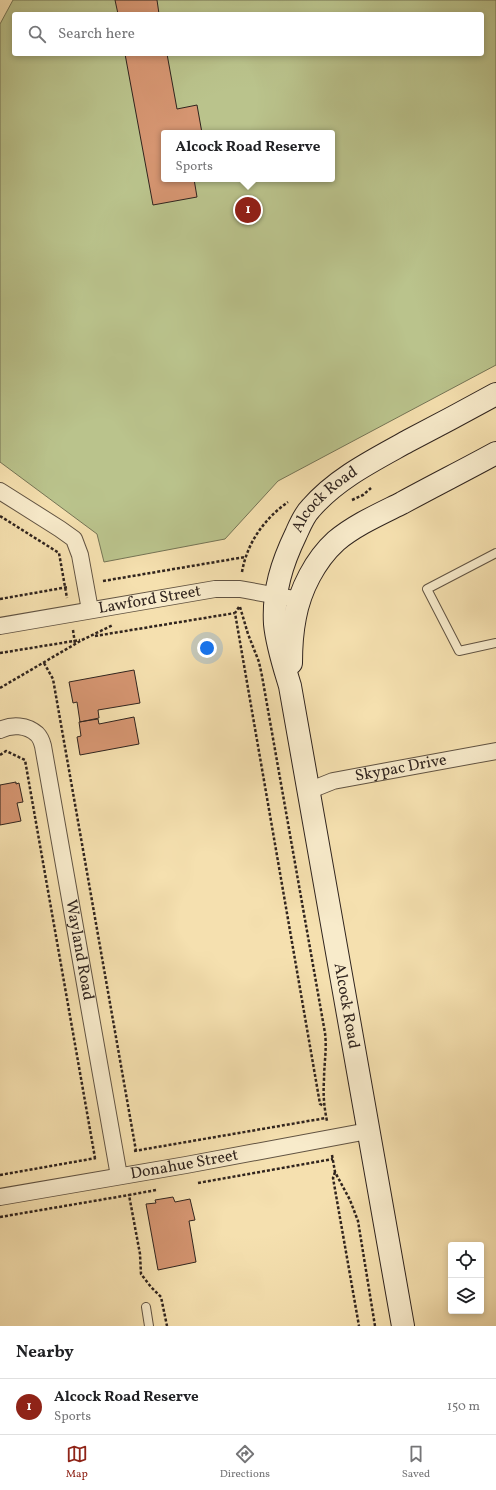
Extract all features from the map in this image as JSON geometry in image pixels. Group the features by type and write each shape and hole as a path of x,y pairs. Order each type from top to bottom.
{"street":[{"name":"Alcock Road","path":"403,1326 290,686 275,626 276,595 282,566 303,519 311,508 329,491 362,466 496,394"},
{"name":"Alcock Road","path":"290,686 292,641 295,616 303,590 312,572 336,541 364,523 496,453"},
{"path":"0,490 60,528 74,539 80,555 90,610"},
{"name":"Lawford Street","path":"0,626 215,589 240,589 300,600"},
{"name":"Wayland Road","path":"0,730 18,726 29,729 38,735 43,746 120,1176"},
{"name":"Skypac Drive","path":"308,791 333,781 496,751"},
{"name":"Donahue Street","path":"0,1197 186,1165 368,1131"}],"lane":[{"path":"496,553 427,589 459,651 496,643"},
{"path":"146,1307 149,1326"}],"path":[{"path":"0,516 59,553 65,588"},
{"path":"0,599 245,557"},
{"path":"233,606 240,606"},
{"path":"91,636 234,613 240,606"},
{"path":"234,613 320,1104 324,1106 325,1032 262,676 259,662 248,634 240,606"},
{"path":"0,688 82,640 118,623"},
{"path":"0,653 74,640 82,640"},
{"path":"44,663 54,679 136,1151"},
{"path":"0,755 6,751 25,760 95,1158"},
{"path":"0,1175 326,1118"},
{"path":"192,1184 333,1159"},
{"path":"359,1326 333,1178 335,1172 350,1200 358,1221 375,1326"},
{"path":"0,1217 160,1189"},
{"path":"129,1195 140,1254 141,1274 151,1287 162,1297 166,1326"}],"green space":[{"path":"13,0 496,0 496,365 278,481 225,539 104,562 97,534 0,462 0,24"}],"building":[{"path":"115,0 157,0 159,12 118,12"},
{"path":"125,56 167,56 177,109 197,105 201,130 161,130 161,182 194,182 197,197 153,205"},
{"path":"134,670 140,703 98,710 99,718 80,722 77,702 73,703 69,682"},
{"path":"134,717 139,744 80,755 77,737 81,736 79,722 98,719 99,724"},
{"path":"16,782 16,784 19,783 23,802 17,803 21,821 0,825 0,785"},
{"path":"173,1197 175,1202 190,1199 195,1220 189,1221 196,1262 158,1270 146,1204 156,1203 155,1200"}],"place":[{"name":"Alcock Road Reserve","path":"248,210"}]}
